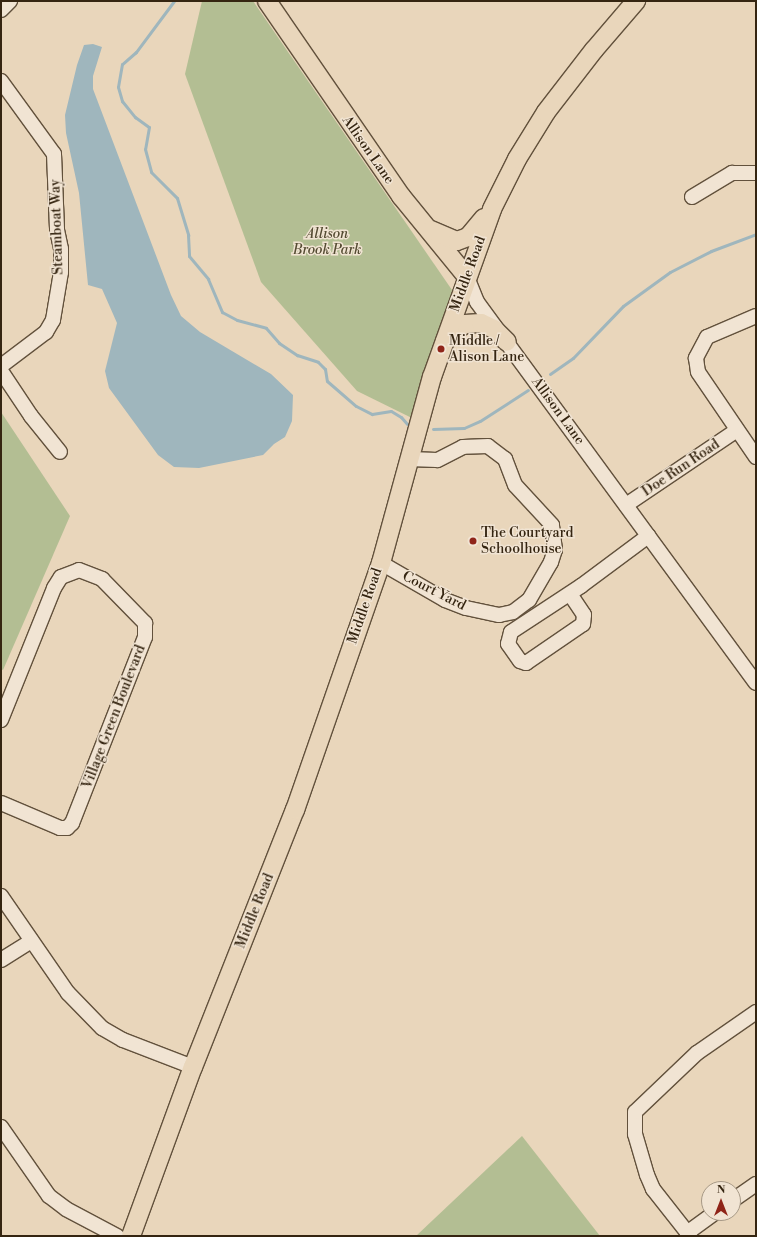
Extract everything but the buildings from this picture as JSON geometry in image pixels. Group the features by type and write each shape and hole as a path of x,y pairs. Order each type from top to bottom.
{"main road":[{"name":"Allison Lane","path":"267,1 369,152 401,196 430,229 466,277"},
{"name":"Middle Road","path":"131,1236 193,1067 295,810 381,563 409,459 443,345 466,277 492,209 517,159 546,112 594,50 636,1"},
{"path":"430,229 457,241 468,237 478,228 492,209"},
{"path":"443,345 450,334 465,324 481,323 494,328 507,342"}],"street":[{"name":"Steamboat Way","path":"1,81 54,154 57,230 61,249 61,272 53,320 46,332 1,366"},
{"path":"692,197 732,173 756,173"},
{"name":"Allison Lane","path":"466,277 477,302 756,683"},
{"path":"756,316 707,337 696,358 698,372 756,457"},
{"path":"1,371 60,452"},
{"name":"Doe Run Road","path":"626,505 737,430"},
{"name":"Court Yard","path":"381,563 445,600 466,608 499,615 513,612 529,600 551,562 555,550 552,525 515,485 505,459 488,446 463,448 437,460 409,459"},
{"path":"570,594 584,615 583,624 526,663 520,661 508,644 508,635 570,594 648,536"},
{"name":"Village Green Boulevard","path":"1,720 54,588 61,577 79,570 102,579 145,623 145,637 72,823 67,828 60,828 1,803"},
{"path":"1,896 68,993 102,1028 123,1040 193,1067"},
{"path":"1,960 32,941"},
{"path":"705,1221 688,1234 653,1189 647,1175 635,1134 635,1112 644,1101 697,1053 756,1012"},
{"path":"1,1127 49,1196 66,1209 117,1236"},
{"path":"741,1194 756,1184"}],"green space":[{"name":"Allison Brook Park","path":"202,1 253,1 452,290 420,422 357,391 261,282 185,74"},
{"path":"1,412 70,516 3,670 1,669"},
{"path":"522,1136 600,1236 416,1236"}],"water":[{"path":"93,44 102,47 93,76 93,89 171,295 181,316 200,332 271,374 293,395 292,421 285,437 274,444 263,455 199,468 174,467 158,455 109,388 105,371 117,323 102,289 88,285 79,193 66,133 65,115 77,65 84,45"}],"waterway":[{"path":"174,1 136,52 122,64 118,87 122,101 135,117 149,127 145,149 151,172 177,198 188,235 189,256 208,279 222,312 237,320 266,328 279,343 297,355 318,362 325,369 327,381 356,406 372,414 391,411 401,417 407,424"},
{"path":"550,374 573,358 623,306 670,272 711,251 756,234"},
{"path":"433,429 464,428 480,421 528,390"}],"place":[{"name":"Middle / Alison Lane","path":"441,349"},
{"name":"The Courtyard Schoolhouse","path":"473,541"}]}
